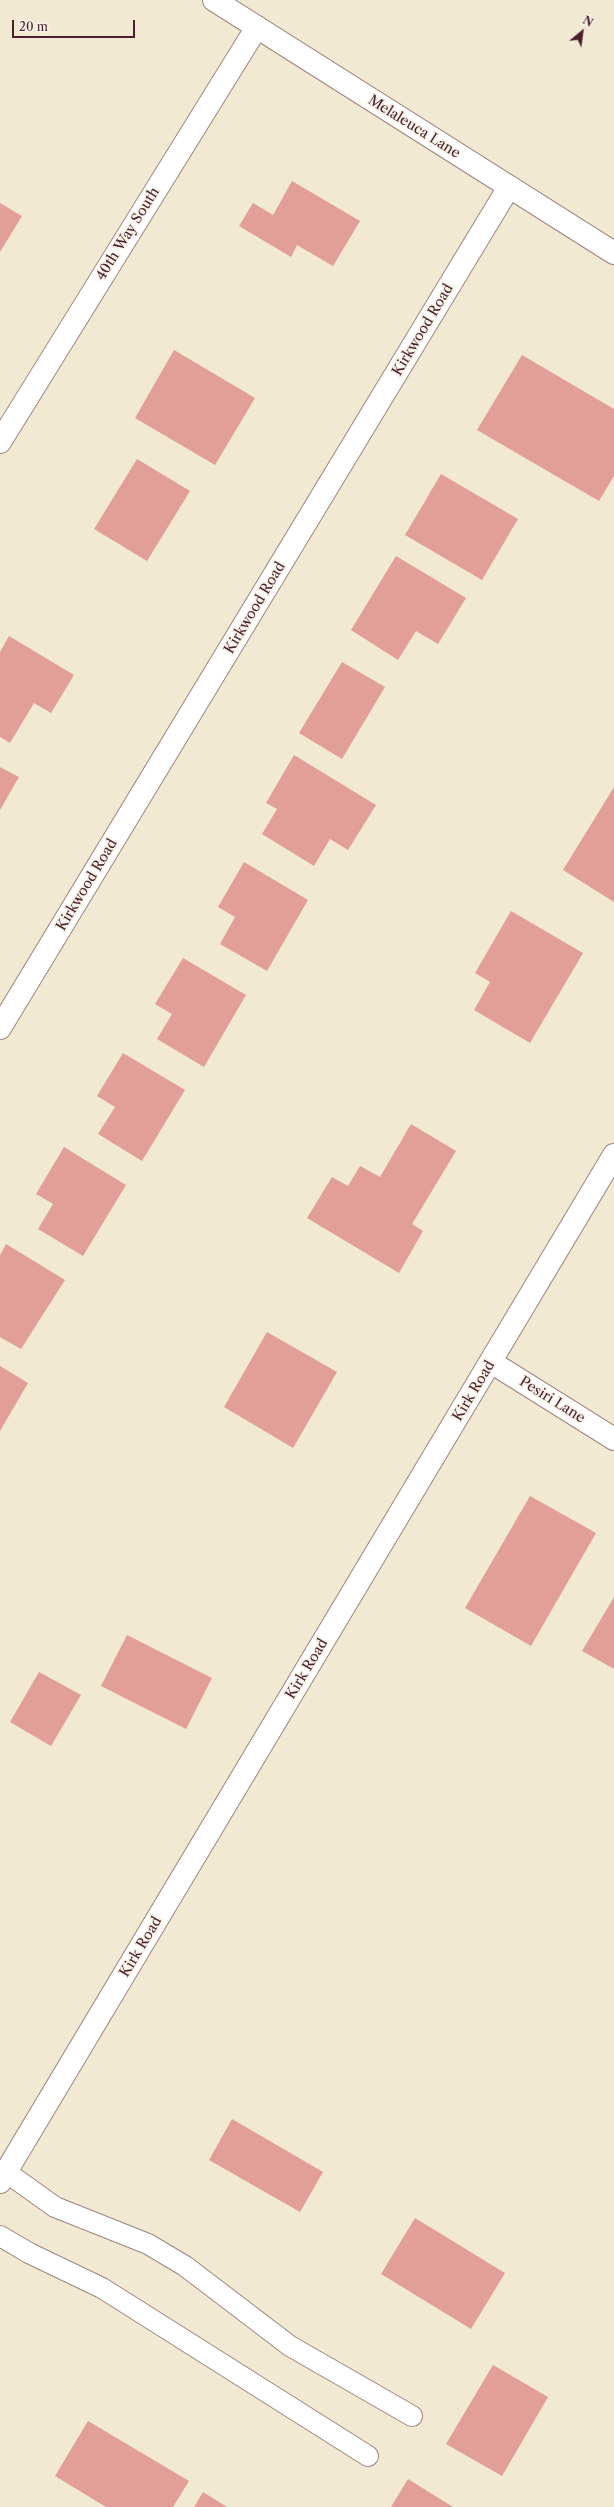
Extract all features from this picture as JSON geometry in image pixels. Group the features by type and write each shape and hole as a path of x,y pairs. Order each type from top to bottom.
{"street":[{"name":"Melaleuca Lane","path":"214,0 614,254"},
{"name":"40th Way South","path":"0,442 257,27"},
{"name":"Kirkwood Road","path":"0,1028 509,187"},
{"name":"Kirk Road","path":"3,2177 614,1155"},
{"name":"Pesiri Lane","path":"491,1362 614,1439"}],"lane":[{"path":"3,2177 55,2207 148,2244 185,2266 290,2346 412,2416"},
{"path":"0,2236 29,2254 102,2288 368,2456"}],"building":[{"path":"292,181 360,221 333,266 297,245 291,257 239,226 253,203 273,215"},
{"path":"0,203 22,216 0,252"},
{"path":"174,350 255,398 215,465 135,418"},
{"path":"522,355 614,409 614,476 599,501 477,430"},
{"path":"137,459 190,491 147,561 94,529"},
{"path":"441,474 518,519 482,580 405,535"},
{"path":"396,556 466,598 438,644 416,631 398,660 351,630"},
{"path":"9,636 74,675 51,713 34,703 10,743 0,737 0,652"},
{"path":"342,662 385,687 342,759 299,733"},
{"path":"294,755 376,805 348,850 330,839 314,866 262,834 277,809 266,803"},
{"path":"0,767 19,777 0,810"},
{"path":"614,787 614,902 563,870"},
{"path":"244,862 308,900 267,971 220,944 235,917 218,907"},
{"path":"511,911 583,953 530,1043 474,1010 490,982 475,973"},
{"path":"183,958 246,995 204,1067 157,1039 172,1014 155,1004"},
{"path":"123,1053 185,1090 142,1161 98,1134 115,1107 97,1096"},
{"path":"411,1124 456,1151 412,1224 423,1231 399,1273 307,1218 332,1177 348,1186 360,1166 380,1177"},
{"path":"64,1147 126,1185 83,1256 38,1229 53,1204 36,1194"},
{"path":"6,1244 65,1280 21,1349 0,1337 0,1255"},
{"path":"267,1332 337,1372 293,1448 224,1407"},
{"path":"0,1366 28,1383 0,1431"},
{"path":"530,1496 596,1533 531,1646 465,1608"},
{"path":"614,1597 614,1669 582,1651"},
{"path":"127,1635 212,1678 186,1729 101,1686"},
{"path":"39,1672 81,1695 51,1746 10,1722"},
{"path":"232,2119 323,2172 300,2212 209,2160"},
{"path":"415,2218 505,2273 471,2329 381,2274"},
{"path":"493,2365 548,2397 502,2476 446,2444"},
{"path":"88,2421 189,2481 173,2507 106,2507 55,2476"},
{"path":"408,2479 453,2507 391,2507"},
{"path":"203,2492 227,2507 194,2507"}]}
